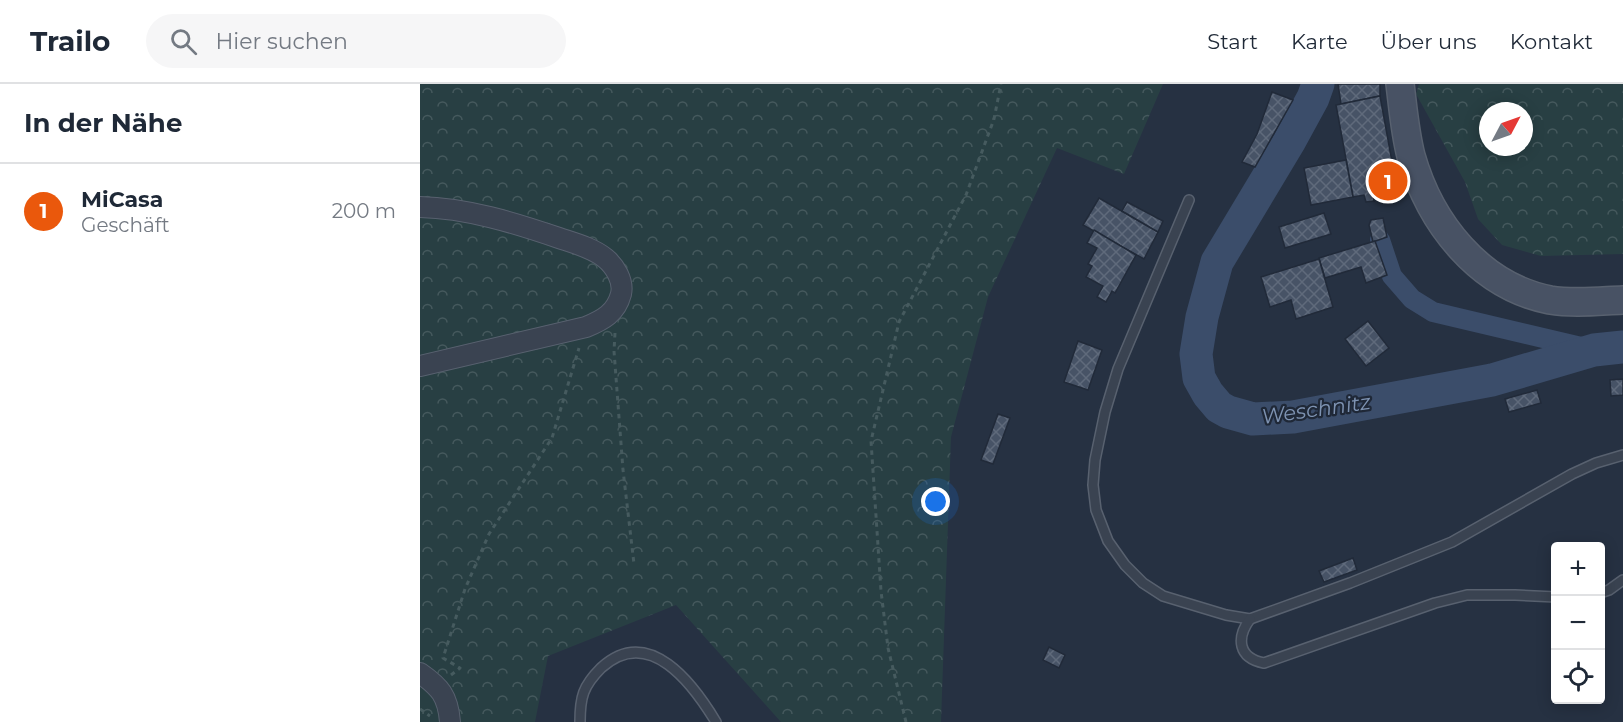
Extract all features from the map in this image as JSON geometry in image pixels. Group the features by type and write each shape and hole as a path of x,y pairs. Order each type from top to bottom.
{"main road":[{"path":"1400,84 1411,155 1427,200 1457,245 1487,272 1524,293 1551,300 1579,303 1623,300"}],"street":[{"path":"420,207 440,207 519,224 581,245 604,257 618,272 622,291 615,309 602,320 586,327 420,366"},
{"path":"420,673 439,686 449,708 441,719"}],"lane":[{"path":"1189,200 1118,369 1105,412 1095,460 1093,484 1095,502 1108,541 1125,566 1143,583 1163,596 1226,615 1250,619 1350,583 1452,542 1572,474 1623,455"},
{"path":"1605,591 1623,580"},
{"path":"1250,619 1243,628 1240,640 1242,648 1256,662 1264,663 1435,603 1467,595 1551,597"},
{"path":"580,722 580,700 586,685 610,660 628,653 644,653 658,658 683,677 717,722"}],"path":[{"path":"906,722 886,636 871,441 898,322 966,195 994,119 1001,84"},
{"path":"443,658 465,589 489,534 552,438 586,327"},
{"path":"615,351 623,470 634,564"},
{"path":"420,709 441,719"}],"green space":[{"path":"420,84 1163,84 1124,174 1057,148 988,297 951,437 941,722 781,722 676,605 548,656 535,722 420,722"},
{"path":"1419,84 1623,84 1623,254 1541,256 1502,245 1478,219 1465,182 1416,94"}],"building":[{"path":"1338,84 1380,84 1380,96 1341,104"},
{"path":"1272,92 1293,100 1255,167 1242,162 1257,134"},
{"path":"1380,96 1397,189 1373,194 1374,201 1366,202 1364,195 1353,197 1336,105"},
{"path":"1346,160 1353,197 1311,205 1304,168"},
{"path":"1099,198 1158,232 1144,259 1083,225"},
{"path":"1127,202 1163,221 1158,232 1122,211"},
{"path":"1324,213 1331,234 1285,248 1279,227"},
{"path":"1383,218 1387,237 1373,242 1369,225 1371,220"},
{"path":"1094,230 1136,255 1115,293 1112,291 1106,302 1097,297 1103,286 1086,277 1092,266 1088,264 1097,248 1087,243"},
{"path":"1375,241 1387,275 1366,283 1361,267 1325,278 1319,258"},
{"path":"1319,259 1333,307 1296,319 1291,300 1270,307 1261,277"},
{"path":"1368,321 1389,348 1366,366 1345,339"},
{"path":"1078,341 1102,350 1088,390 1064,382"},
{"path":"1623,379 1623,395 1611,396 1610,380"},
{"path":"1537,390 1541,403 1509,412 1505,399"},
{"path":"998,414 1010,418 993,464 981,460"},
{"path":"1353,558 1357,570 1324,582 1319,571"},
{"path":"1049,647 1065,655 1059,668 1043,660"}],"waterway":[{"name":"Weschnitz","path":"1318,84 1289,142 1217,262 1202,317 1196,354 1199,378 1219,407 1253,419 1293,417 1492,380 1594,350 1623,347"},
{"path":"1380,240 1392,276 1412,299 1433,312 1594,350"}],"place":[{"name":"MiCasa","path":"1388,181"}]}
